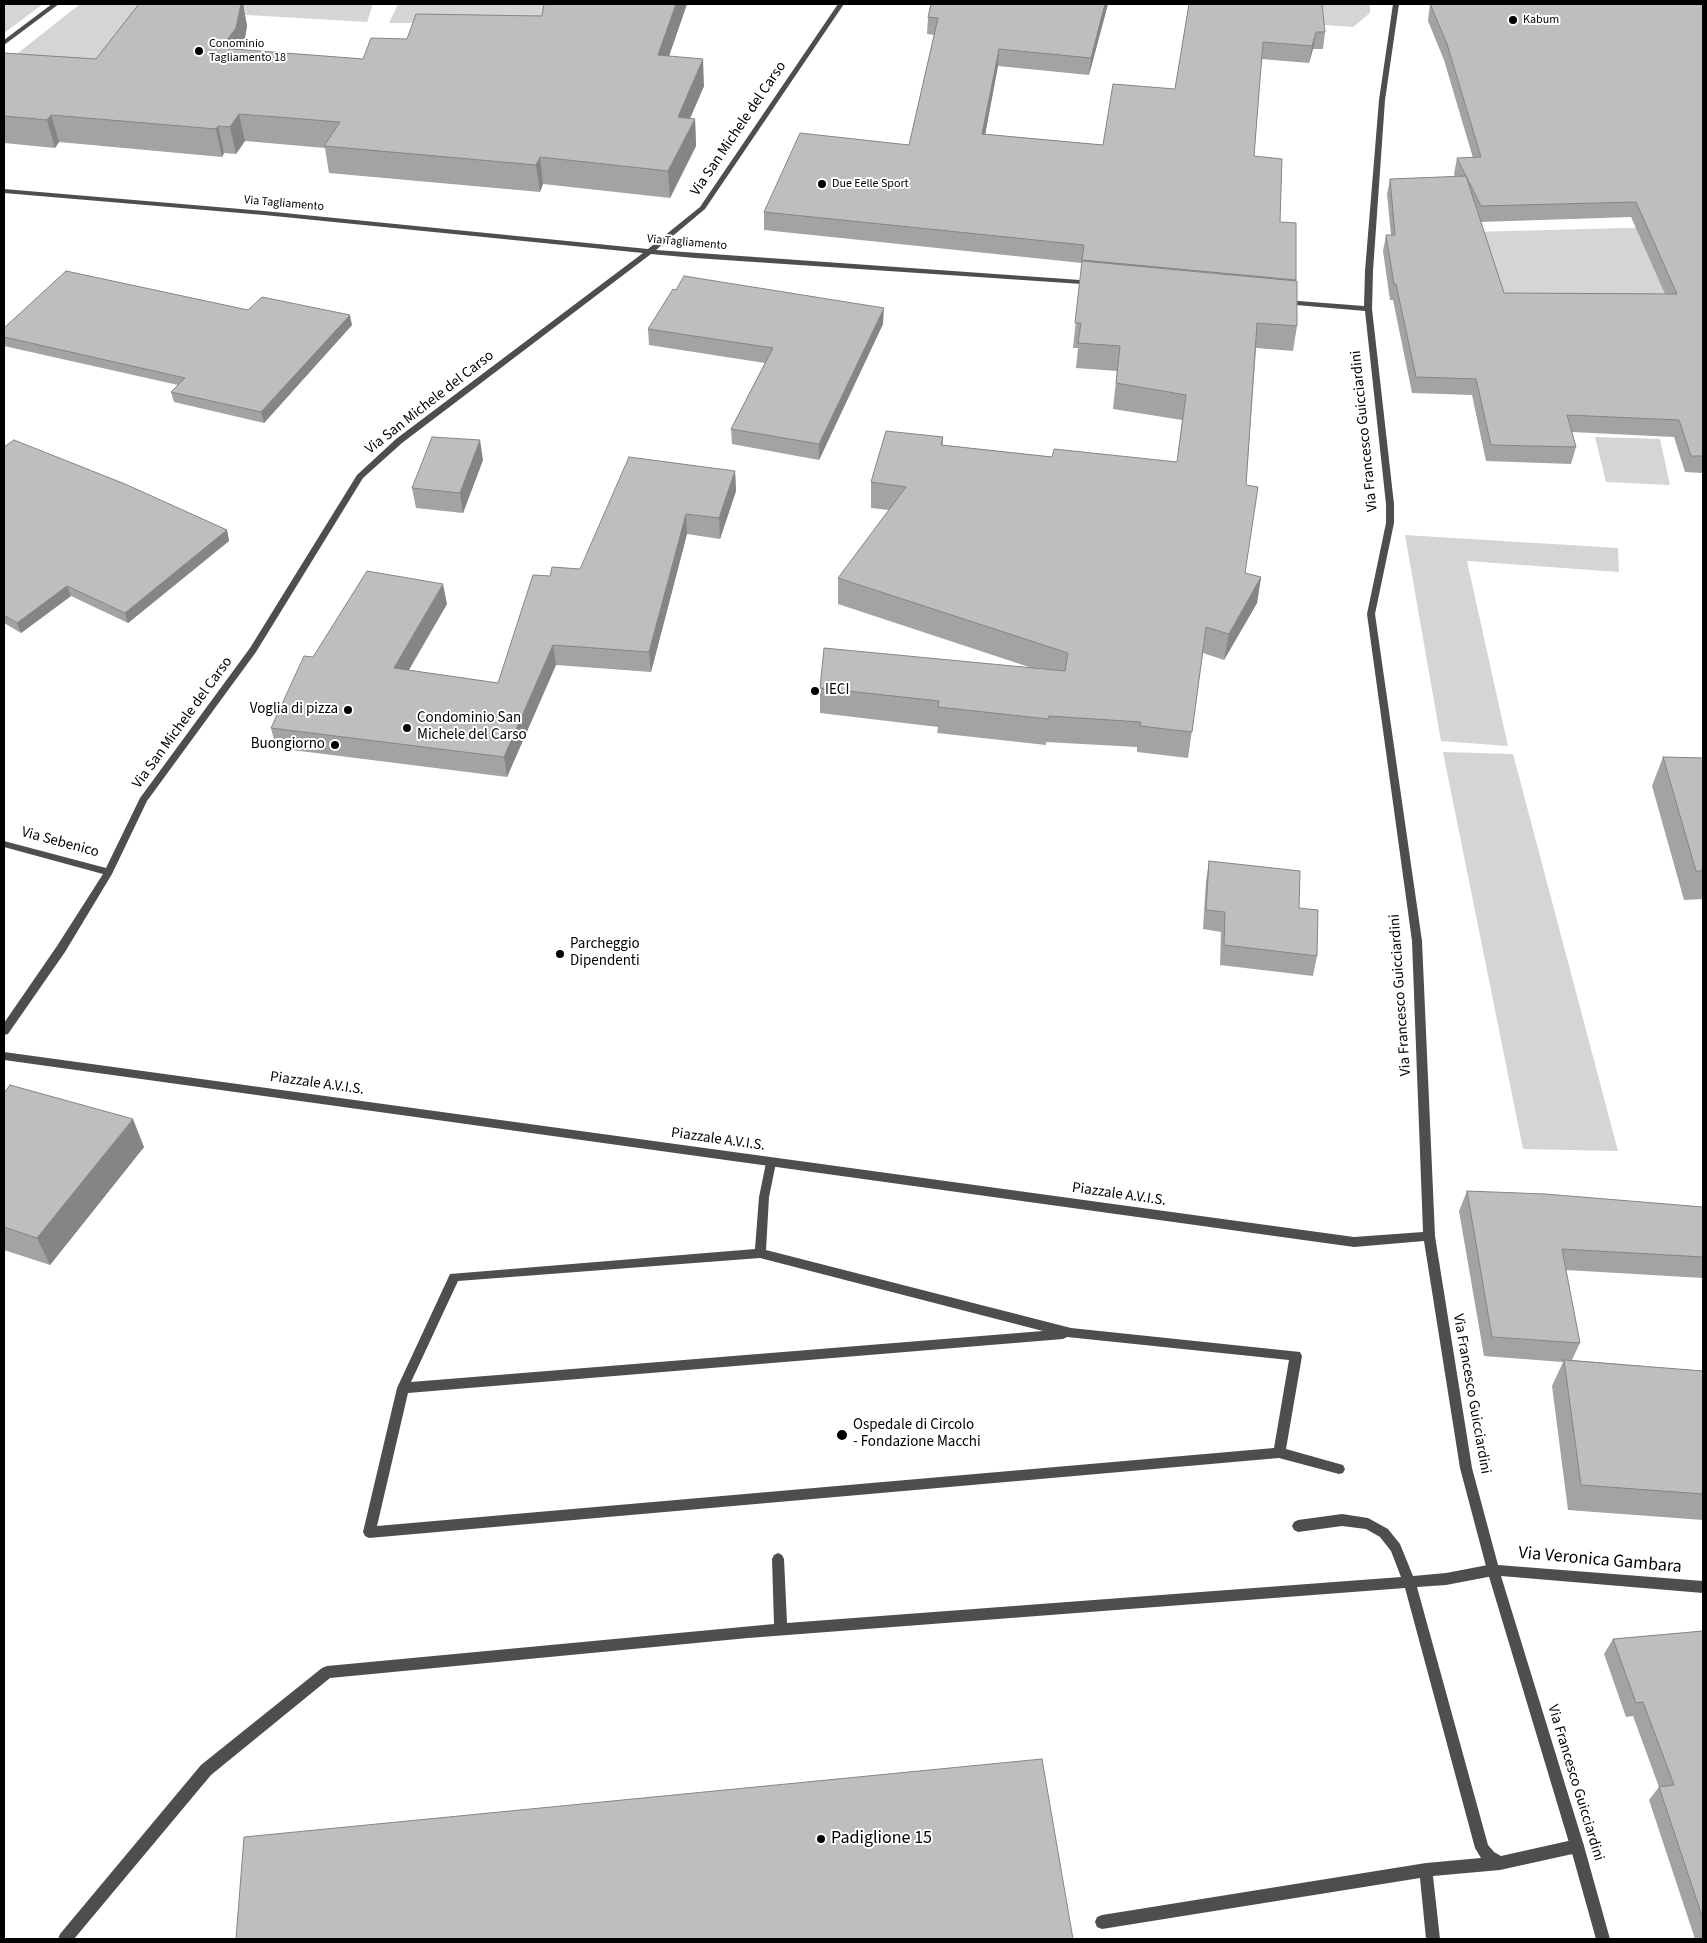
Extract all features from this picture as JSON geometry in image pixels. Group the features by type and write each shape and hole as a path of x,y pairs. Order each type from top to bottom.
{"street":[{"path":"4,43 56,4"},
{"name":"Via San Michele del Carso","path":"4,1031 61,949 108,872 143,800 253,650 360,477 399,441 650,251 703,208 841,4"},
{"name":"Via Francesco Guicciardini","path":"1396,4 1382,100 1369,271 1368,309 1390,504 1390,523 1371,614 1417,941 1429,1236 1466,1468 1493,1570 1577,1846 1603,1939"},
{"name":"Via Tagliamento","path":"4,191 650,251 1102,284"},
{"path":"1272,301 1368,309"},
{"name":"Via Sebenico","path":"4,844 108,872"},
{"name":"Piazzale A.V.I.S.","path":"4,1056 1354,1242 1429,1236"},
{"path":"760,1253 764,1197 771,1163"},
{"path":"1279,1453 1296,1356 1071,1333 760,1253 454,1277 403,1388 369,1532 1279,1453 1339,1469"},
{"path":"403,1388 1071,1333"},
{"path":"1298,1526 1342,1520 1368,1524 1384,1533 1396,1548 1410,1581 1482,1848 1489,1857 1500,1862"},
{"path":"778,1559 781,1630"},
{"name":"Via Veronica Gambara","path":"65,1939 206,1770 327,1672 781,1630 1446,1579 1493,1570 1703,1587"},
{"path":"1102,1922 1426,1870 1500,1862 1577,1846"},
{"path":"1426,1870 1433,1939"}],"shaded area":[{"path":"4,4 43,4 4,33"},
{"path":"80,4 373,4 367,22 145,9 91,87 4,64"},
{"path":"398,4 553,4 544,43 419,23 389,23"},
{"path":"1217,4 1370,4 1370,13 1353,27 1217,17"},
{"path":"1703,226 1664,291 1669,306 1428,301 1471,232"},
{"path":"1595,437 1660,439 1670,485 1606,482"},
{"path":"1405,535 1618,548 1619,572 1467,561 1508,746 1441,741"},
{"path":"1443,752 1513,754 1618,1151 1523,1149"}],"building":[{"path":"139,4 241,4 236,28 221,48 363,59 371,38 407,39 416,14 542,16 544,4 676,4 658,55 703,59 678,117 695,119 668,171 540,157 536,165 324,146 340,122 239,114 230,127 218,126 216,129 51,115 47,120 4,116 4,53 96,59"},
{"path":"931,4 1105,4 1091,58 999,49 982,134 1103,145 1113,84 1175,89 1189,4 1322,4 1325,32 1316,32 1312,46 1263,42 1254,156 1282,159 1280,222 1296,223 1296,280 1082,260 1084,245 764,212 800,133 909,145 938,18 928,17"},
{"path":"1431,4 1703,4 1703,456 1691,456 1679,420 1567,415 1576,447 1491,445 1476,379 1416,377 1396,284 1394,284 1386,235 1395,235 1390,179 1466,176 1457,158 1481,157 1447,44","holes":["1466,176 1481,206 1636,202 1677,294 1504,293"]},
{"path":"1082,261 1297,281 1297,326 1257,323 1246,485 1258,487 1245,573 1261,577 1229,634 1206,627 1192,732 1140,726 1141,722 1049,716 1048,719 938,707 939,701 820,688 824,648 1065,671 1068,653 838,578 906,487 871,482 886,431 943,437 941,445 1052,457 1054,449 1177,462 1186,395 1116,383 1120,346 1078,343 1081,323 1075,323"},
{"path":"66,271 248,310 262,297 350,315 261,412 171,392 185,378 4,337 4,328"},
{"path":"684,276 884,308 819,444 731,429 773,348 648,329 673,289 676,290"},
{"path":"432,437 480,440 460,493 412,488"},
{"path":"14,440 125,484 227,530 125,613 67,586 17,623 4,615 4,447"},
{"path":"629,457 735,471 719,518 686,514 649,652 553,645 504,757 271,728 304,656 313,657 367,571 443,584 394,668 498,683 533,575 550,576 552,567 580,569"},
{"path":"1663,757 1703,758 1703,871 1696,871"},
{"path":"1209,861 1300,871 1299,908 1318,910 1317,956 1224,945 1225,912 1206,910"},
{"path":"10,1085 133,1119 37,1238 4,1227 4,1093"},
{"path":"1467,1191 1545,1194 1703,1207 1703,1257 1562,1249 1580,1343 1492,1337"},
{"path":"1564,1360 1703,1371 1703,1494 1581,1485"},
{"path":"1703,1631 1703,1919 1659,1787 1674,1785 1643,1702 1636,1703 1613,1639"},
{"name":"Padiglione 15","path":"1042,1759 1073,1939 236,1939 244,1837"}],"place":[{"name":"Kabum","path":"1513,20"},
{"name":"Conominio Tagliamento 18","path":"199,51"},
{"name":"Due Eelle Sport","path":"822,184"},
{"name":"IECI","path":"815,691"},
{"name":"Voglia di pizza","path":"348,710"},
{"name":"Condominio San Michele del Carso","path":"407,728"},
{"name":"Buongiorno","path":"335,745"},
{"name":"Parcheggio Dipendenti","path":"560,954"},
{"name":"Ospedale di Circolo - Fondazione Macchi","path":"842,1435"},
{"name":"Padiglione 15","path":"821,1839"}]}
